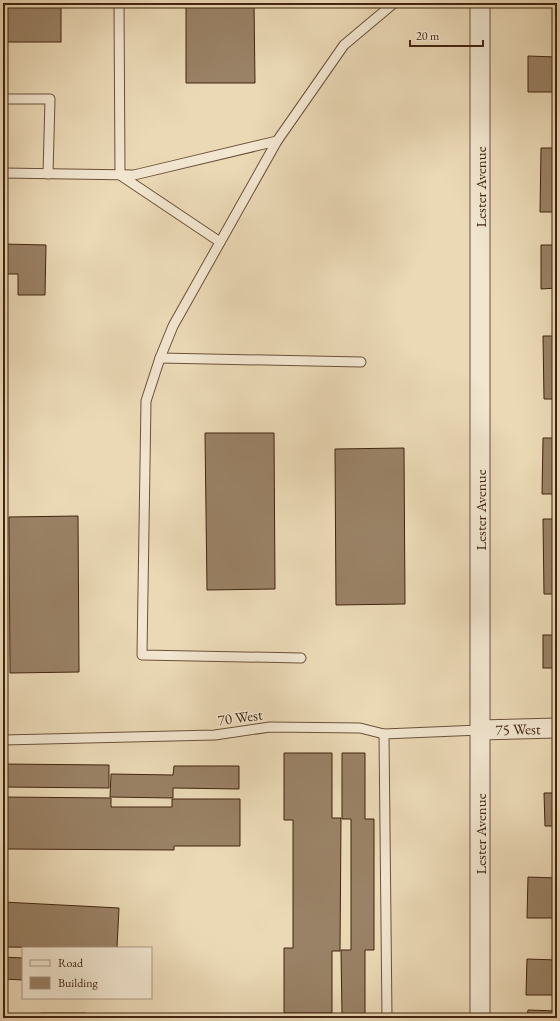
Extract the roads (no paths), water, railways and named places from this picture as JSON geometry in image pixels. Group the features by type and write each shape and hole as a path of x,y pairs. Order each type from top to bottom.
{"street":[{"name":"Lester Avenue","path":"480,3 480,1018"},
{"name":"75 West","path":"480,730 557,728"}],"lane":[{"path":"119,3 120,175"},
{"path":"301,658 142,655 146,401 160,358 173,326 277,142 344,45 394,3"},
{"path":"3,99 50,99 48,174"},
{"path":"3,173 134,175 277,142"},
{"path":"120,175 220,242"},
{"path":"160,358 361,362"},
{"name":"70 West","path":"3,740 215,735 270,727 360,728 384,734 480,730"},
{"path":"384,734 387,1018"},
{"path":"42,1018 85,1018"}]}
